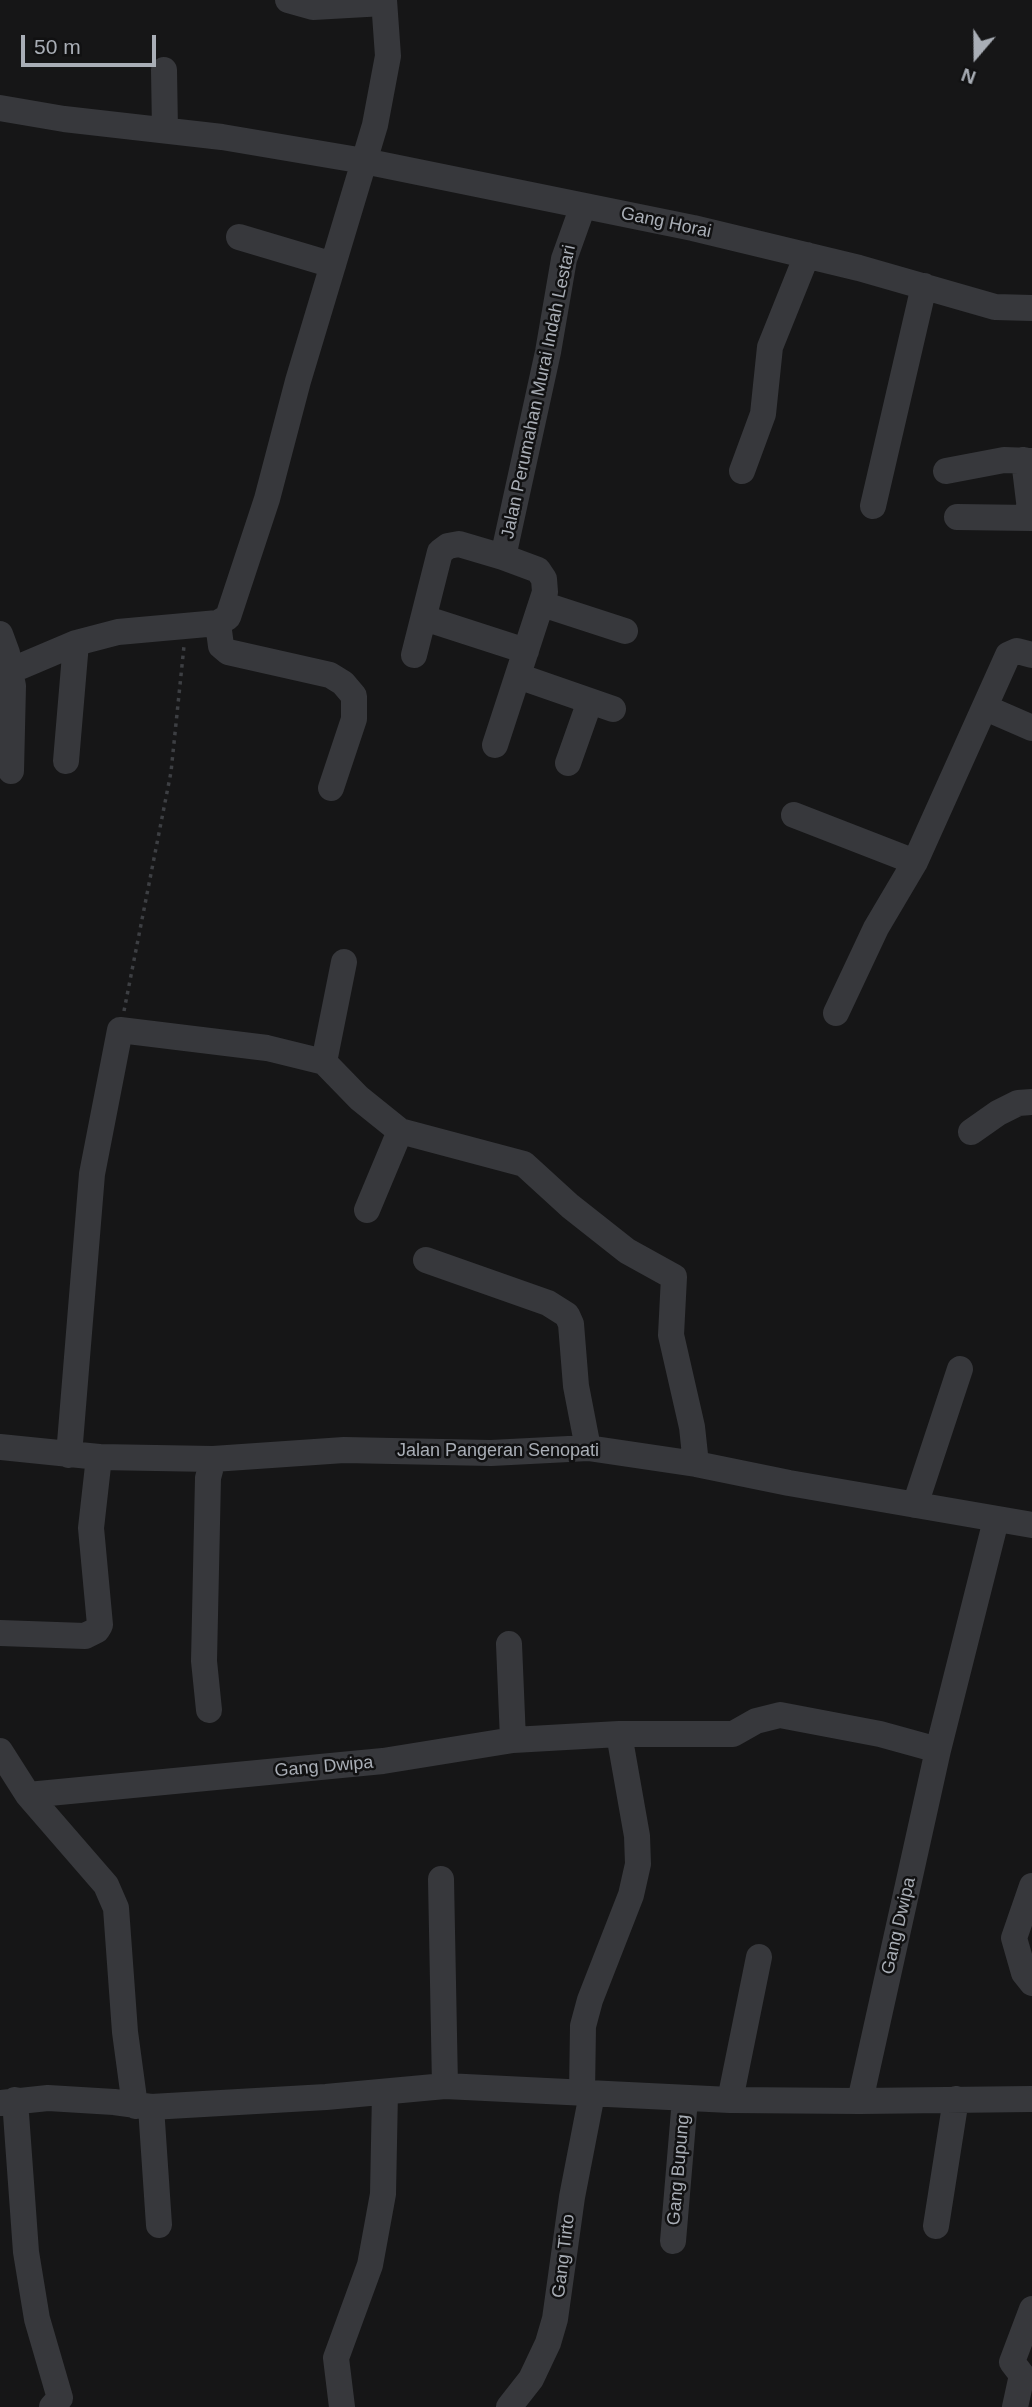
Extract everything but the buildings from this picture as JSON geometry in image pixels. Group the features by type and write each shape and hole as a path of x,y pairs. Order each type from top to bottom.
{"street":[{"path":"5,673 76,643 118,632 218,623 228,617 232,608 381,103 388,56 384,2 313,7 288,0"},
{"path":"164,70 165,130"},
{"name":"Gang Horai","path":"0,108 64,119 296,148 364,160 693,228 807,255 995,307 1032,308"},
{"name":"Jalan Perumahan Murai Indah Lestari","path":"495,745 545,592 544,579 538,570 503,556 548,352 564,259 583,206"},
{"path":"239,237 333,265"},
{"path":"742,471 763,414 770,347 807,255"},
{"path":"873,506 924,286"},
{"path":"946,471 973,465 1028,460 1031,518 957,516"},
{"path":"414,654 440,552 448,546 459,544 503,556"},
{"path":"542,604 625,631"},
{"path":"424,618 522,663 601,705 568,763"},
{"path":"218,623 221,646 229,652 330,675 343,683 354,696 354,719 331,788"},
{"path":"0,634 7,653 5,673 13,686 11,771"},
{"path":"66,761 76,643"},
{"path":"836,1013 876,928 915,862 986,708 1020,655"},
{"path":"986,708 1032,728"},
{"path":"793,815 915,862"},
{"path":"324,1062 344,962"},
{"path":"69,1455 93,1174 120,1030 267,1048 324,1062 359,1098 400,1131 524,1164 569,1206 627,1251 674,1277 671,1335 692,1427 696,1465"},
{"path":"971,1132 1018,1103 1032,1102"},
{"path":"367,1210 400,1131"},
{"path":"426,1259 548,1303 567,1315 571,1324 576,1386 588,1448"},
{"path":"915,1506 960,1369"},
{"name":"Jalan Pangeran Senopati","path":"0,1447 99,1458 213,1459 344,1450 491,1453 588,1448 1032,1525"},
{"path":"0,1633 85,1636 97,1630 100,1625 91,1528 99,1458"},
{"path":"209,1710 204,1661 208,1478 213,1459"},
{"name":"Gang Dwipa","path":"860,2101 938,1750 996,1520"},
{"path":"509,1644 513,1740"},
{"name":"Gang Dwipa","path":"29,1795 383,1761 513,1740 619,1734 733,1734 756,1721 780,1715 880,1734 938,1750"},
{"path":"587,2094 583,2026 590,2000 631,1895 638,1864 637,1836 619,1734"},
{"path":"0,1751 29,1795 106,1885 116,1908 125,2032 143,2107 159,2225"},
{"path":"441,1878 446,2086"},
{"path":"1032,1886 1014,1937 1024,1973 1032,1983"},
{"path":"730,2100 759,1957"},
{"path":"52,2407 61,2398 37,2319 8,2102 48,2098 114,2102 143,2107 446,2086 730,2100 1032,2099"},
{"path":"342,2407 336,2357 370,2265 383,2194 385,2092"},
{"name":"Gang Tirto","path":"509,2407 531,2379 548,2343 555,2319 587,2094"},
{"name":"Gang Bupung","path":"673,2241 685,2099"},
{"path":"936,2226 956,2099"},
{"path":"1015,2407 1022,2375 1012,2362 1032,2309"}],"path":[{"path":"120,1030 170,772 186,626"}]}
